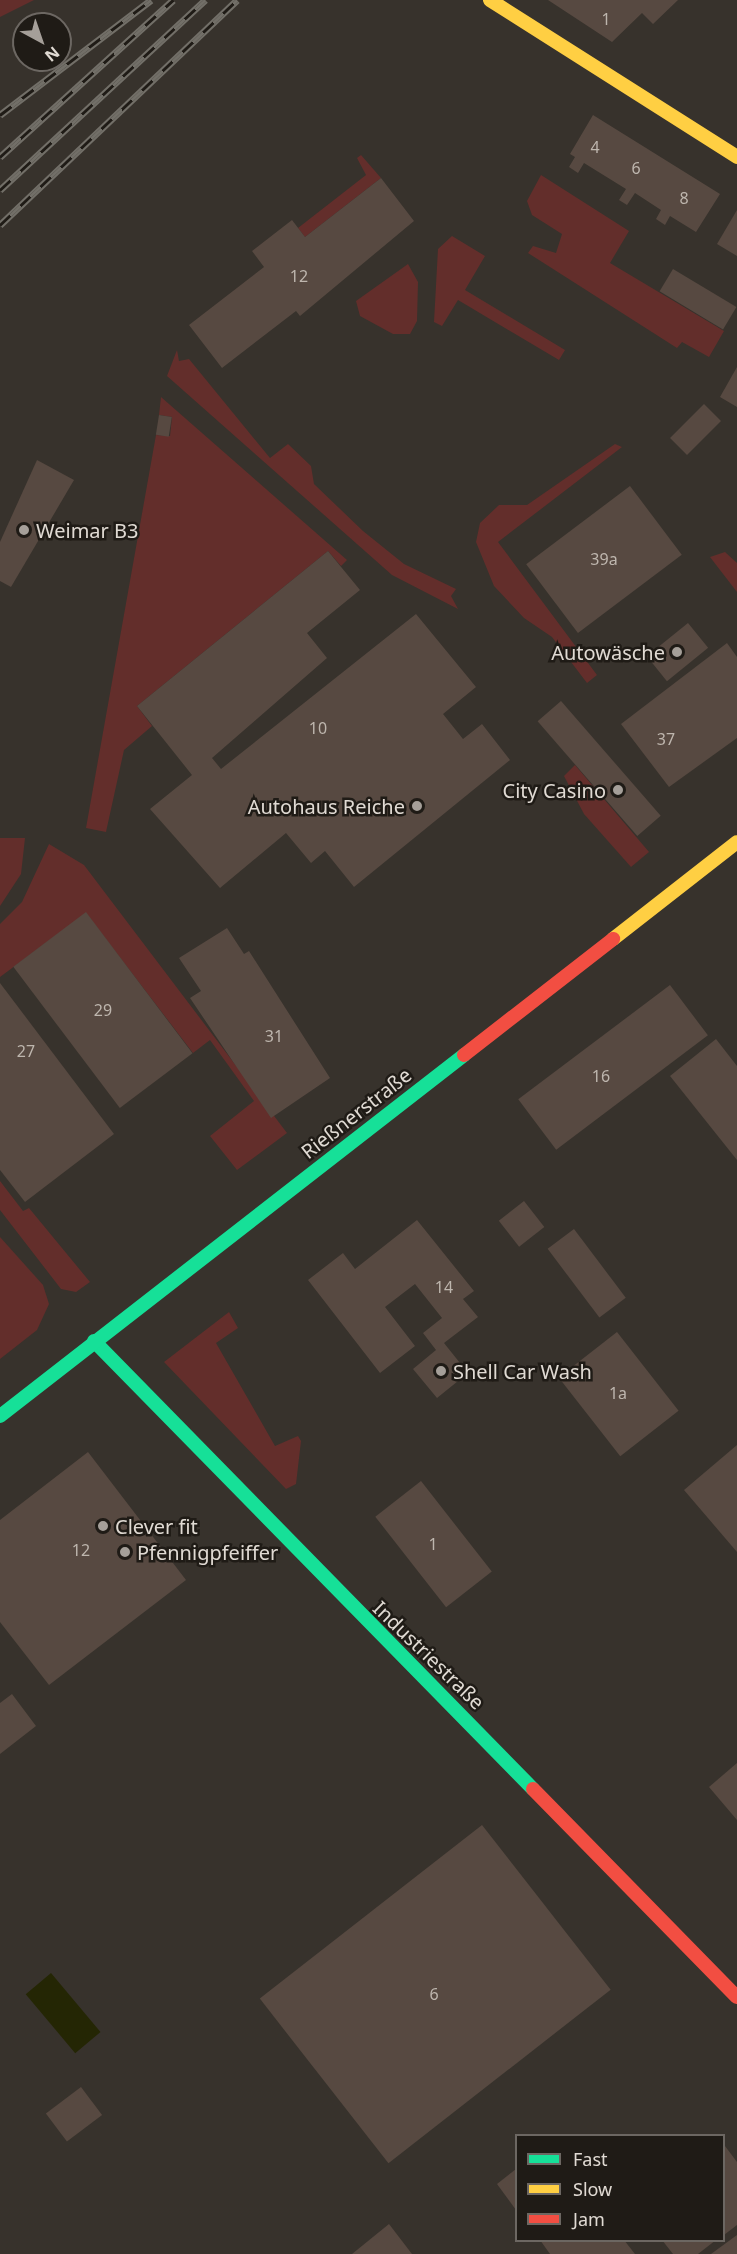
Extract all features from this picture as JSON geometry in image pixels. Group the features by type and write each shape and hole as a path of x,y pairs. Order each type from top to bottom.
{"street":[{"path":"490,0 737,157"},
{"name":"Rießnerstraße","path":"0,1416 737,842"},
{"name":"Industriestraße","path":"94,1341 737,1997"}],"shaded area":[{"path":"0,0 34,0 0,17"},
{"path":"361,155 381,178 305,237 298,228 366,175 357,158"},
{"path":"541,175 629,231 610,263 724,331 709,357 682,342 677,348 528,253 533,246 556,253 562,234 532,215 527,201"},
{"path":"452,236 485,256 465,290 565,350 559,360 458,300 442,326 434,322 438,249"},
{"path":"408,264 418,282 417,321 410,334 393,334 360,316 356,301"},
{"path":"177,350 179,361 189,359 270,458 288,444 311,466 314,484 363,531 404,564 456,589 451,596 458,609 392,575 167,376"},
{"path":"161,397 347,560 341,566 328,551 137,706 152,726 124,750 106,832 86,828 156,435 170,436 172,417 159,415"},
{"path":"615,444 622,447 498,542 597,675 587,683 552,637 524,618 494,586 476,542 480,523 499,505 527,505"},
{"path":"725,552 737,563 737,592 710,557"},
{"path":"575,765 649,852 631,867 584,814 564,776"},
{"path":"0,838 25,838 21,874 0,906"},
{"path":"49,844 84,865 287,1133 237,1170 210,1136 254,1101 210,1040 193,1053 86,913 0,977 0,924 22,902"},
{"path":"0,1181 23,1211 29,1208 90,1282 76,1292 61,1289 0,1210"},
{"path":"0,1237 43,1285 49,1304 37,1330 0,1359"},
{"path":"229,1312 238,1328 216,1343 275,1446 298,1436 301,1441 296,1484 286,1489 164,1362"},
{"path":"51,1973 100,2032 75,2053 26,1994"}],"building":[{"path":"548,0 678,0 653,24 642,13 612,42"},
{"path":"593,115 720,194 696,232 670,216 665,225 656,219 661,210 635,193 627,205 619,200 626,189 584,163 578,173 569,167 575,157 570,154"},
{"path":"381,178 414,221 300,316 296,311 222,368 189,325 264,267 252,251 292,220 305,237"},
{"path":"737,210 737,256 717,244"},
{"path":"673,269 736,307 723,329 660,291"},
{"path":"737,367 737,407 720,397"},
{"path":"704,404 721,421 687,455 670,438"},
{"path":"159,415 172,417 169,437 156,435"},
{"name":"Weimar B3","path":"37,460 74,480 11,587 0,581 0,542"},
{"path":"630,486 682,555 578,633 526,564"},
{"path":"328,551 360,590 307,633 327,658 212,758 221,769 416,614 476,687 443,714 463,739 482,724 510,760 354,887 325,851 311,863 286,833 220,888 150,809 192,775 137,706"},
{"name":"Autowäsche","path":"688,623 708,648 667,681 647,656"},
{"path":"727,643 737,657 737,738 669,787 621,724"},
{"name":"City Casino","path":"561,701 661,816 637,836 538,721"},
{"path":"86,912 193,1053 120,1108 13,967"},
{"path":"227,928 244,954 249,951 330,1078 271,1118 190,998 201,991 179,958"},
{"path":"0,983 114,1134 25,1202 0,1170"},
{"path":"670,985 708,1035 556,1150 518,1099"},
{"path":"716,1039 737,1066 737,1160 670,1076"},
{"path":"524,1201 544,1227 519,1247 499,1221"},
{"path":"417,1220 474,1291 463,1299 478,1317 444,1343 468,1373 437,1398 413,1369 436,1350 423,1333 442,1318 415,1284 385,1307 415,1346 380,1373 308,1280 343,1253 355,1269"},
{"path":"574,1229 626,1298 599,1318 548,1249"},
{"path":"617,1332 679,1411 620,1456 559,1378"},
{"path":"737,1445 737,1552 684,1490"},
{"path":"88,1452 186,1580 49,1685 0,1622 0,1520"},
{"path":"421,1481 492,1572 446,1607 375,1517"},
{"path":"12,1694 36,1726 0,1754 0,1703"},
{"path":"737,1763 737,1820 709,1787"},
{"path":"482,1825 611,1990 388,2163 260,1999"},
{"path":"81,2087 102,2115 67,2141 46,2113"},
{"path":"725,2146 737,2162 737,2225 725,2234"},
{"path":"515,2170 515,2209 497,2184"},
{"path":"389,2224 412,2254 352,2254"},
{"path":"737,2235 737,2254 711,2254"},
{"path":"541,2242 626,2242 635,2254 550,2254"},
{"path":"664,2242 713,2242 698,2254 673,2254"}],"railway":[{"path":"0,115 151,0"},
{"path":"0,157 173,0"},
{"path":"0,190 205,0"},
{"path":"0,225 237,0"}],"traffic: fast":[{"path":"0,1416 464,1055"},
{"path":"94,1341 533,1789"}],"traffic: slow":[{"path":"490,0 737,157"},
{"path":"613,939 737,842"}],"traffic: jam":[{"path":"464,1055 613,939"},
{"path":"533,1789 737,1997"}],"place":[{"name":"Weimar B3","path":"24,530"},
{"name":"Autowäsche","path":"677,652"},
{"name":"City Casino","path":"618,790"},
{"name":"Autohaus Reiche","path":"417,806"},
{"name":"Shell Car Wash","path":"441,1371"},
{"name":"Clever fit","path":"103,1526"},
{"name":"Pfennigpfeiffer","path":"125,1552"}]}
